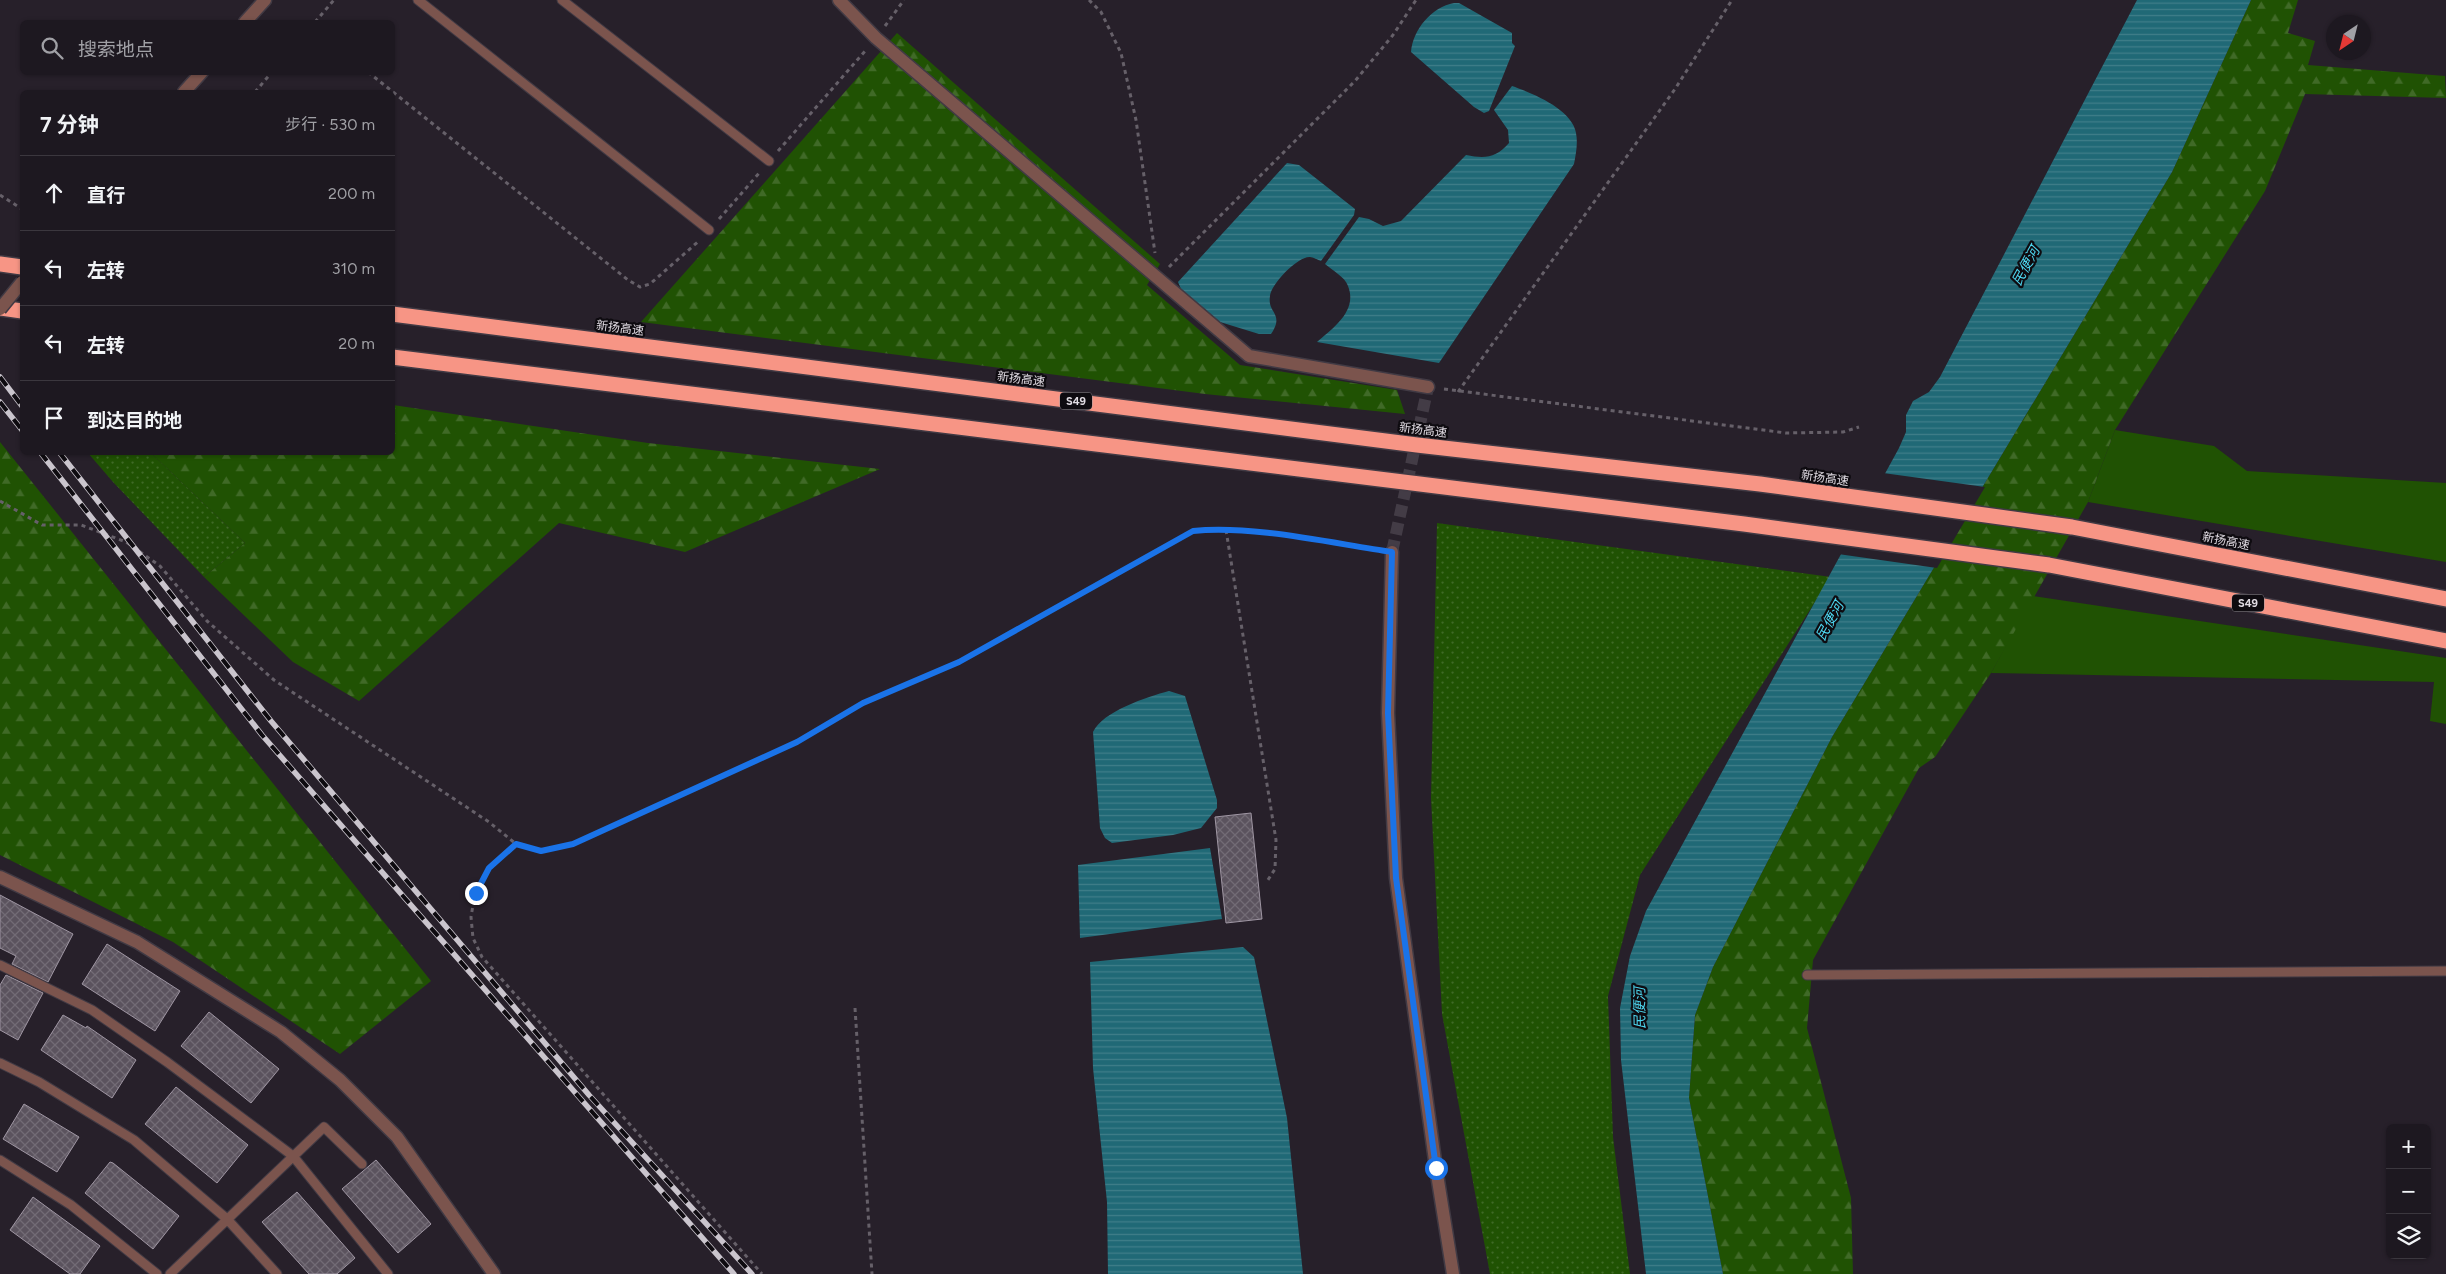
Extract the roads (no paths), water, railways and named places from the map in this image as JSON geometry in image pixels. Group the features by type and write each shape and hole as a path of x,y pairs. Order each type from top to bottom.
{"highway":[{"path":"0,264 20,267"},
{"path":"0,308 20,311"},
{"name":"新扬高速","path":"395,314 1417,445 1760,484 2072,527 2446,599"},
{"name":"S49","path":"395,357 1744,524 2049,566 2446,641"}],"street":[{"path":"247,20 265,0"},
{"path":"839,0 876,38 1249,356 1428,387"},
{"path":"186,90 199,75"},
{"path":"0,308 20,284"},
{"path":"1392,552 1388,713 1396,878 1436,1168 1453,1274"},
{"path":"0,877 137,942 288,1038 340,1080 398,1137 494,1274"}],"lane":[{"path":"418,0 710,230"},
{"path":"562,0 769,162"},
{"path":"0,965 92,1010 167,1062 293,1156 388,1274"},
{"path":"1807,975 2446,971"},
{"path":"0,1063 39,1082 134,1140 227,1219 277,1274"},
{"path":"170,1274 324,1126 362,1164"},
{"path":"0,1160 71,1206 157,1274"}],"water":[{"name":"民便河","path":"2137,0 2251,0 2172,172 1832,737 1713,967 1695,1015 1689,1098 1723,1274 1646,1274 1621,1060 1620,1008 1630,956 1646,911 1899,448 1906,432 1906,415 1913,401 1929,392 1940,377"},
{"path":"1459,3 1512,33 1512,43 1515,46 1489,111 1484,113 1474,107 1411,52 1415,35 1425,20 1438,9"},
{"path":"1512,86 1550,103 1559,109 1573,124 1577,137 1574,164 1439,363 1317,342 1342,318 1350,303 1348,286 1341,277 1325,264 1359,217 1369,219 1383,226 1401,221 1466,155 1485,157 1495,154 1504,148 1509,143 1508,130 1494,110"},
{"path":"1287,163 1299,165 1355,209 1354,215 1321,261 1311,257 1305,258 1292,266 1280,278 1270,296 1271,307 1276,317 1275,327 1271,334 1259,334 1220,322 1181,289 1178,282"},
{"path":"1169,691 1185,696 1217,800 1217,808 1201,828 1173,835 1112,843 1105,838 1100,828 1093,732 1098,724 1116,711 1138,701"},
{"path":"1210,848 1222,919 1080,938 1078,865"},
{"path":"1243,947 1254,957 1287,1118 1303,1274 1108,1274 1107,1202 1093,1068 1090,962"}],"tunnel":[{"path":"1392,552 1428,387"}],"railway":[{"path":"0,377 20,403"},
{"path":"0,402 20,427"},
{"path":"42,455 262,735 734,1274"},
{"path":"61,455 271,721 589,1095 752,1274"}]}
